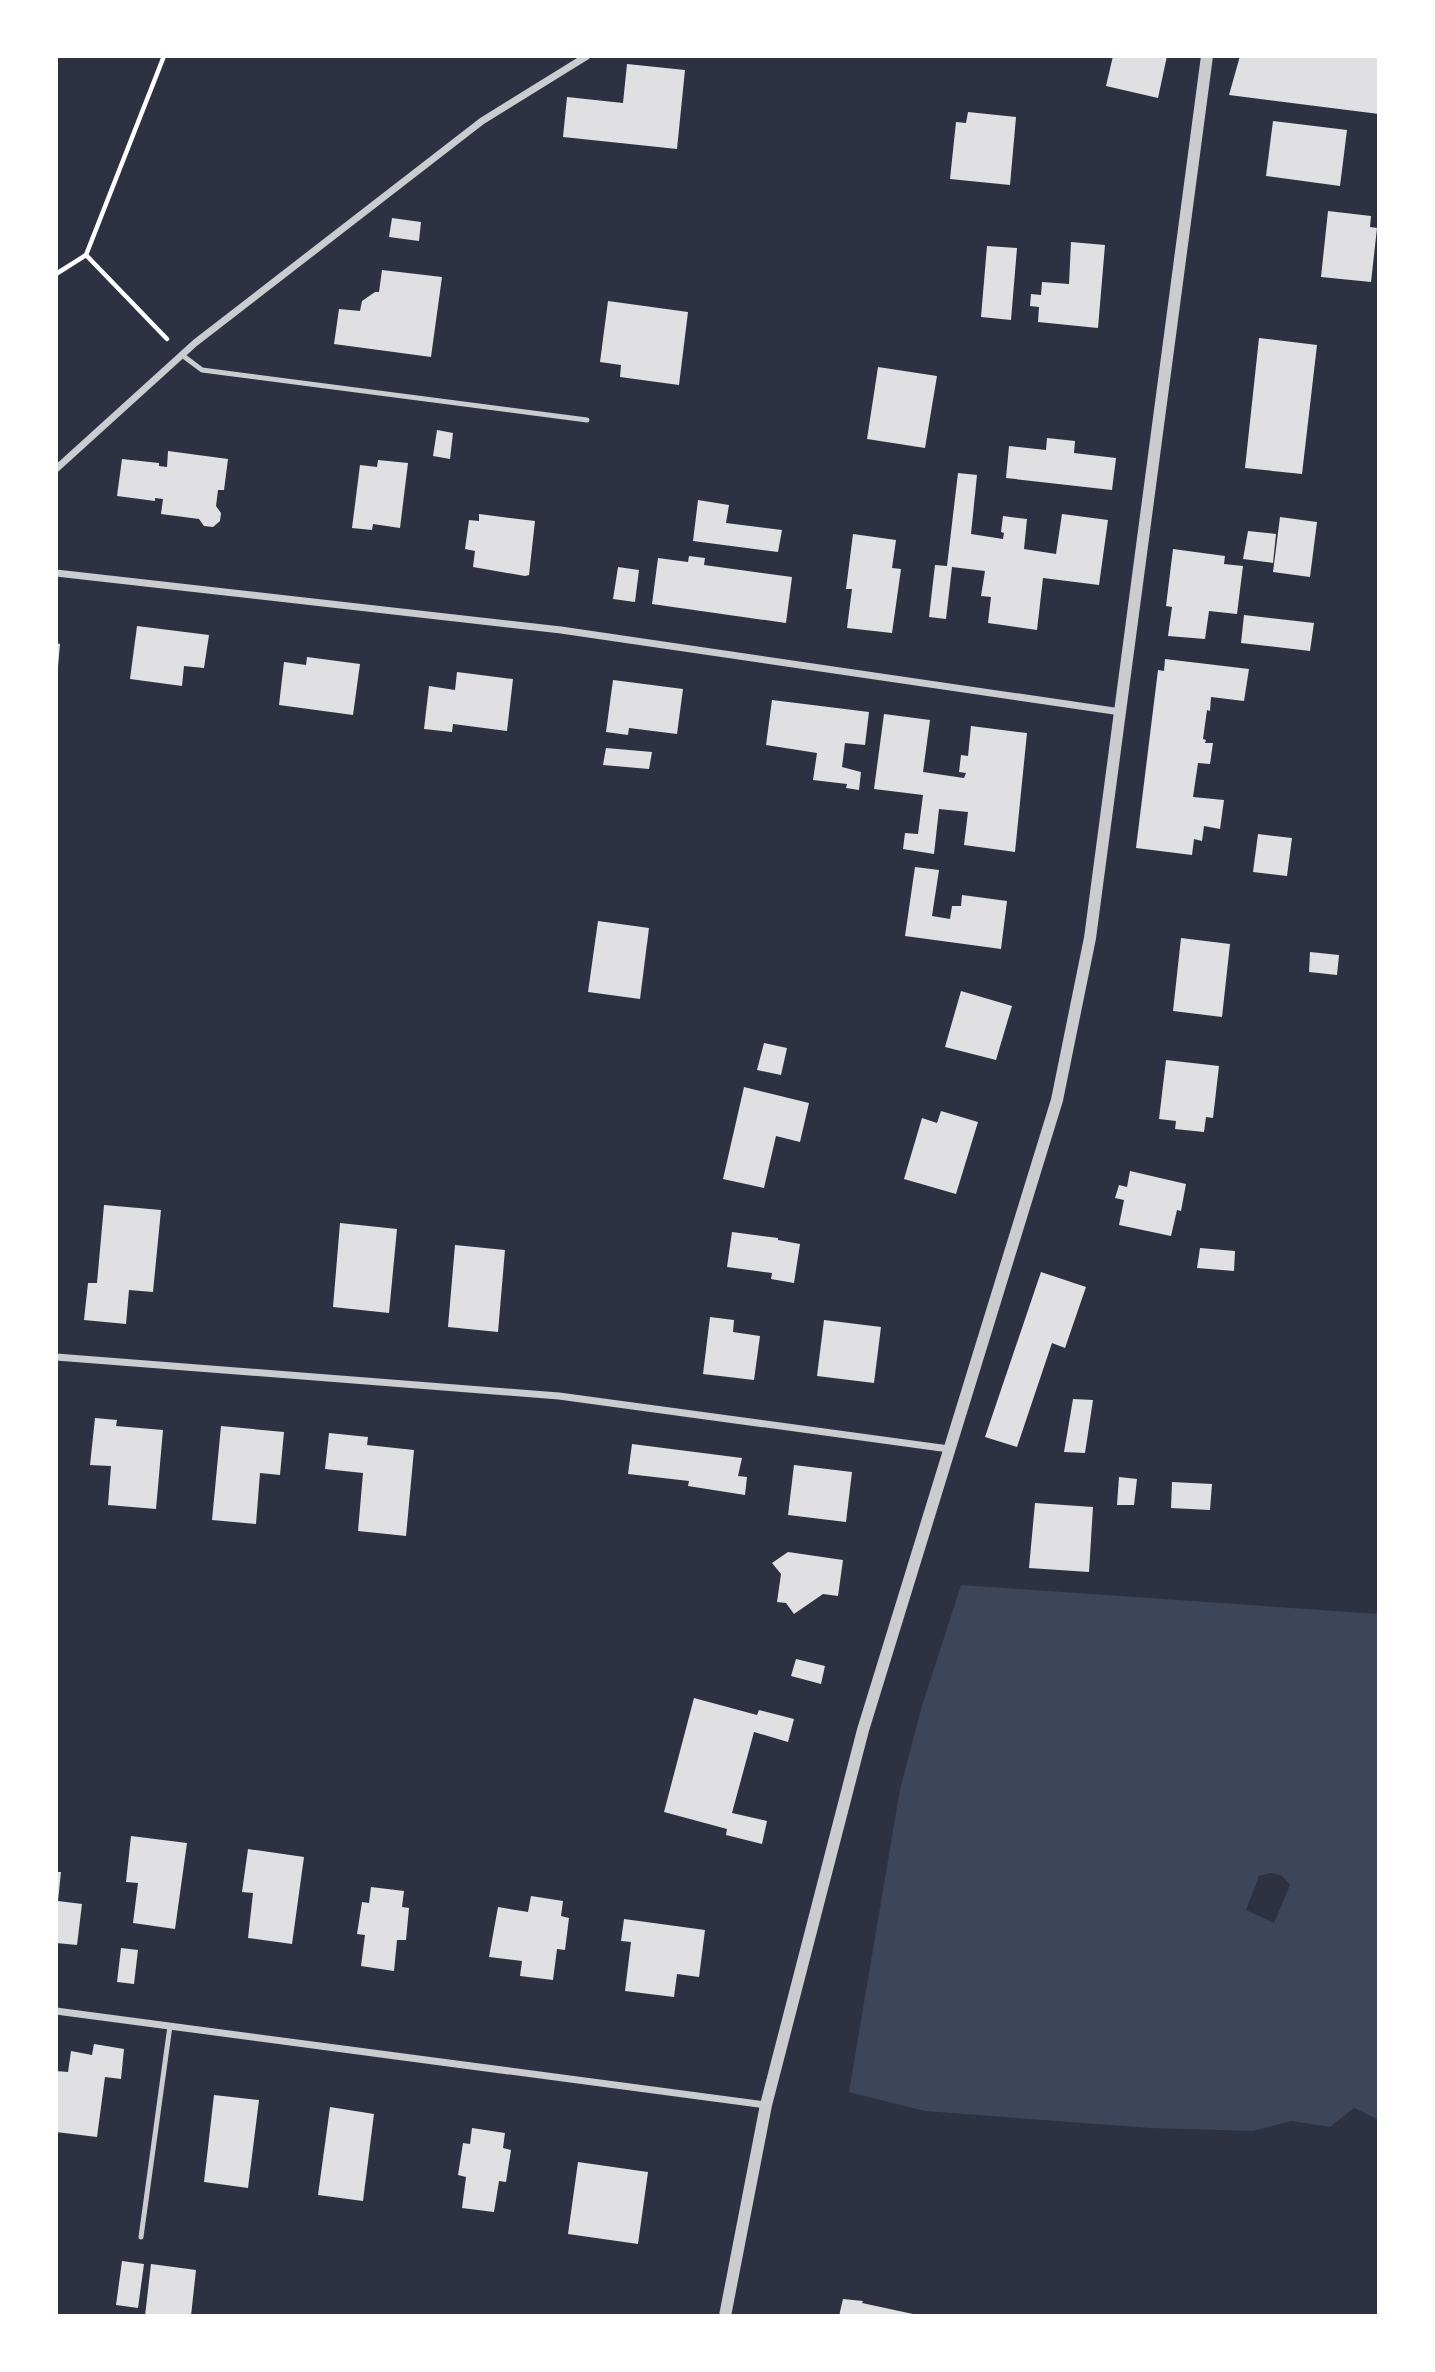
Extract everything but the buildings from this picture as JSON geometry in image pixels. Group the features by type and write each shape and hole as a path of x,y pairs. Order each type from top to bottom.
{"street":[{"path":"56,470 182,355 482,121 587,56"},
{"path":"725,2316 766,2105 866,1720 1057,1100 1090,938 1207,56"},
{"path":"56,573 561,630 1122,712"},
{"path":"56,1357 559,1396 949,1449"},
{"path":"56,2011 766,2105"}],"lane":[{"path":"182,355 202,370 587,420"},
{"path":"141,2237 170,2026"}],"path":[{"path":"56,274 86,255 164,56"},
{"path":"86,255 182,355"}],"shaded area":[{"path":"961,1585 1379,1614 1379,2120 1354,2108 1330,2127 1291,2121 1253,2131 1150,2128 925,2111 849,2092 900,1789 922,1706","holes":["1270,1873 1281,1875 1290,1885 1274,1923 1246,1910 1259,1876"]}]}
